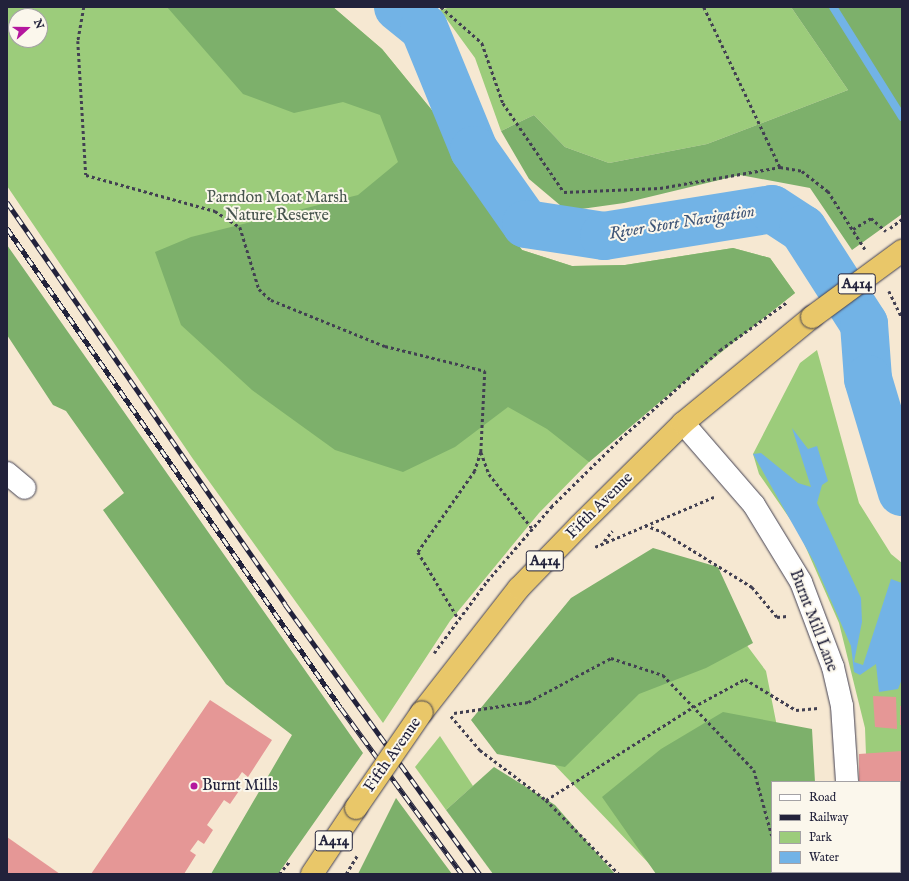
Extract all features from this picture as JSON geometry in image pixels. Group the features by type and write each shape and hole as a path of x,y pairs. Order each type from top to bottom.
{"highway":[{"name":"Fifth Avenue","path":"312,874 422,712 519,588 683,423 812,318 902,251"}],"street":[{"name":"Burnt Mill Lane","path":"683,423 738,484 777,538 813,613 842,706 848,781"},
{"path":"7,473 25,488"}],"path":[{"path":"84,7 78,41 86,175 215,211 240,228 259,289 271,300 386,346 485,371 481,452 475,471 418,552 458,618"},
{"path":"441,7 482,43 503,104 564,192 660,188 780,167 802,171 828,191 869,256"},
{"path":"704,7 780,167"},
{"path":"853,229 870,218 886,231"},
{"path":"885,284 902,318"},
{"path":"481,452 489,474 532,528"},
{"path":"588,552 604,542 738,484"},
{"path":"604,542 617,524"},
{"path":"645,525 663,532 752,587 777,617 813,613"},
{"path":"449,714 528,702 611,658 662,675 754,770 771,832"},
{"path":"546,800 693,707 745,679 796,710 842,706"},
{"path":"445,720 454,708"},
{"path":"449,714 480,750 546,800 619,874"}],"green space":[{"name":"Parndon Moat Marsh Nature Reserve","path":"7,7 333,7 382,49 435,114 465,174 522,250 572,266 625,265 733,248 770,258 795,293 652,408 589,462 539,513 450,621 383,723 193,459 7,186"},
{"path":"167,7 333,7 382,49 435,114 465,174 522,250 572,266 625,265 733,248 770,258 795,293 708,361 589,462 547,429 508,407 455,447 403,472 335,450 252,390 181,325 155,252 191,237 358,195 398,162 380,115 343,102 294,113 243,94"},
{"path":"451,7 791,7 848,90 707,144 609,163 565,147 534,115 501,131 475,58 440,10"},
{"path":"791,7 902,7 902,214 852,250 810,188 740,175 624,203 567,211 529,179 501,131 534,115 565,147 609,163 707,144 848,90"},
{"path":"7,245 363,753 278,874 211,874 292,735 226,684 103,510 124,493 66,411 53,405 7,335"},
{"path":"817,350 859,503 891,554 902,563 902,874 886,873 901,873 901,781 867,781 865,728 839,623 799,532 759,474 753,454 800,363"},
{"path":"653,548 718,567 753,643 706,668 639,694 565,767 497,754 471,720 571,598"},
{"path":"689,568 766,671 788,781 771,781 771,872 659,874 525,734"},
{"path":"723,712 812,729 815,781 771,781 771,873 824,874 656,874 602,797 661,749"},
{"path":"440,736 473,786 446,810 415,767"},
{"path":"494,767 555,805 615,874 493,874 446,810"},
{"path":"396,798 421,832 452,874 358,874"}],"water":[{"path":"792,428 808,449 817,446 828,481 822,485 817,503 861,598 862,622 854,662 863,665 891,579 902,583 902,679 898,689 879,692 876,664 860,675 854,672 851,646 814,562 753,454 761,453 798,483 811,487"}],"building":[{"path":"873,696 896,697 897,729 875,727"},
{"name":"Burnt Mills","path":"210,700 272,740 248,777 242,772 234,784 241,788 230,804 224,800 207,825 213,830 204,844 198,840 190,851 196,855 184,874 91,874"},
{"path":"900,706 902,706 902,725 900,725"},
{"path":"902,751 902,874 874,874 901,873 901,781 859,781 859,754"},
{"path":"7,837 60,874 7,874"}],"waterway":[{"name":"River Stort Navigation","path":"398,7 424,28 474,150 526,224 604,236 772,209 803,229 864,324 868,379 902,492"},
{"path":"833,7 902,117"}],"railway":[{"path":"7,202 285,604 480,874"},
{"path":"7,228 341,708 462,874"}],"place":[{"name":"Burnt Mills","path":"194,786"}]}
